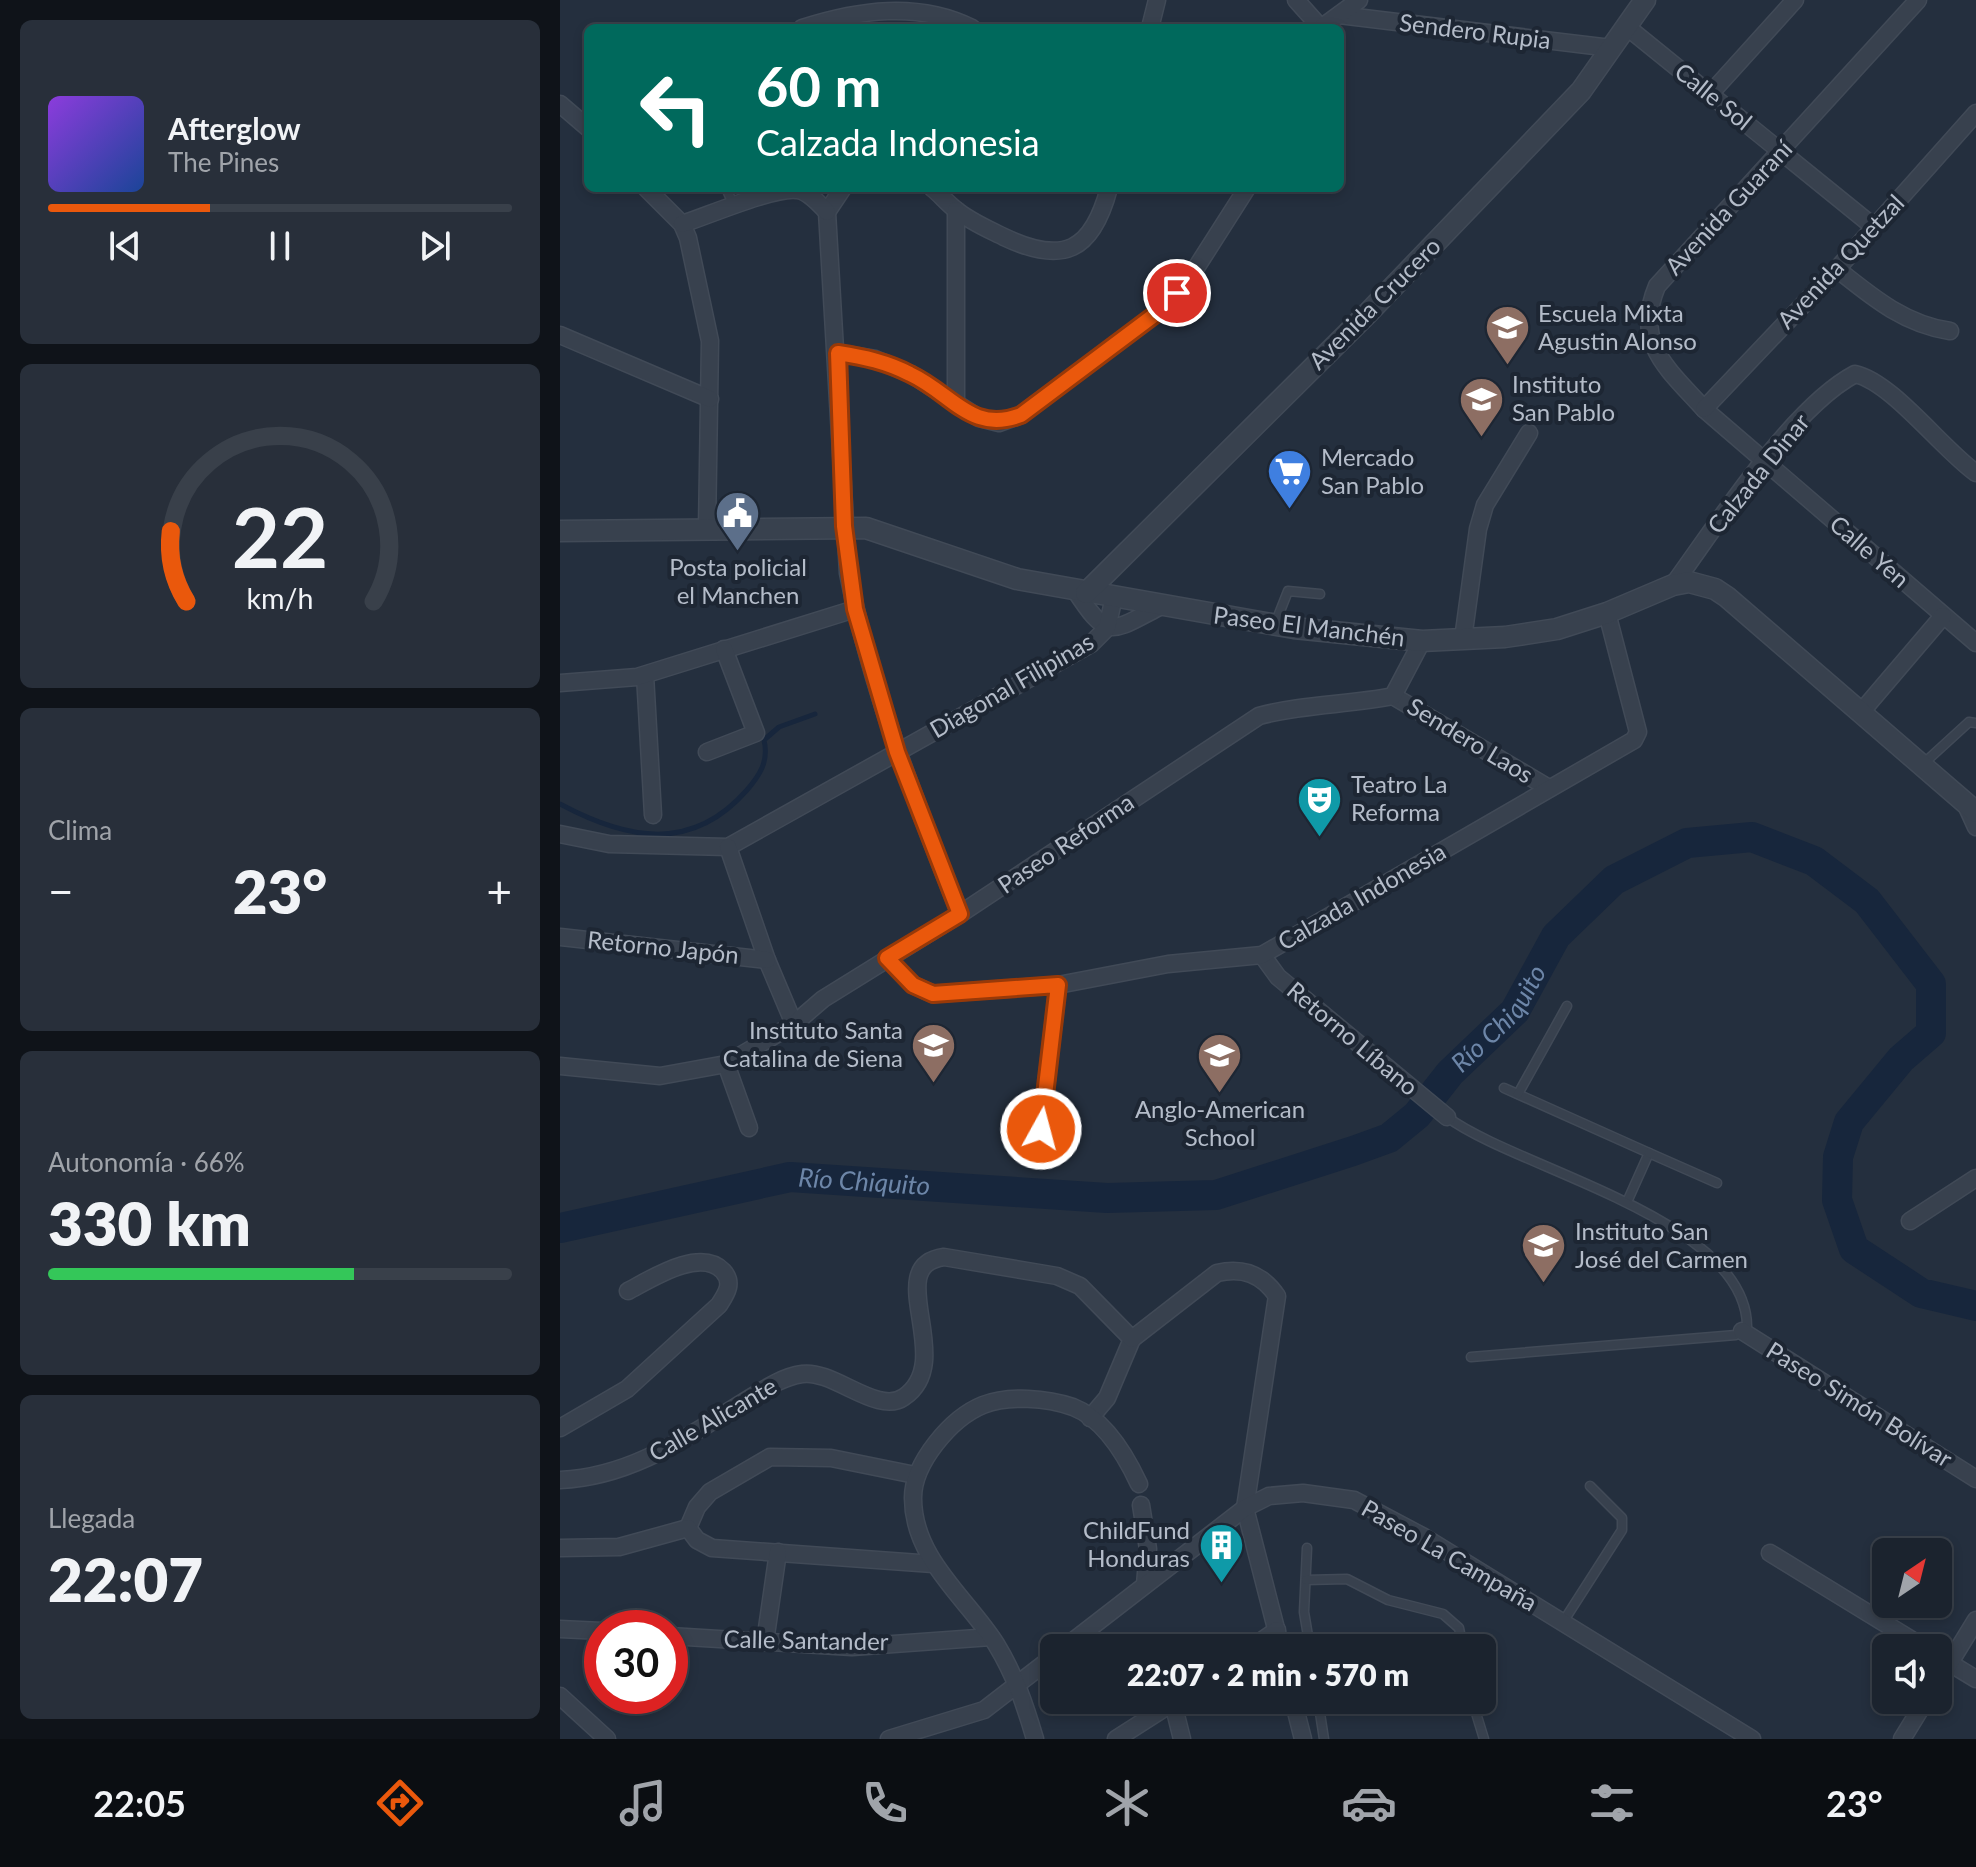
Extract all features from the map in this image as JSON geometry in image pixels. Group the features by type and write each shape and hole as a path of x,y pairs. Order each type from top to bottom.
{"street":[{"path":"1151,24 1157,0"},
{"path":"1296,0 1317,24"},
{"path":"1327,24 1359,0"},
{"name":"Avenida Crucero","path":"1080,592 1368,313 1581,91 1645,0"},
{"path":"1710,94 1795,0"},
{"name":"Avenida Guaraní","path":"1764,461 1704,409 1666,367 1651,345 1649,304 1657,286 1918,0"},
{"path":"842,22 894,11 945,15 964,24"},
{"name":"Sendero Rupia","path":"1339,15 1611,48"},
{"name":"Calle Sol","path":"1627,27 1874,227"},
{"path":"560,104 584,125"},
{"name":"Avenida Quetzal","path":"1704,409 1837,269 1976,113"},
{"path":"650,192 682,224 710,341 707,530"},
{"path":"682,224 790,192"},
{"path":"803,192 811,195 827,212"},
{"path":"840,192 827,212 838,353 844,526 855,609 897,752 960,914"},
{"path":"936,192 956,210 1040,252 1062,252 1080,243 1102,214 1108,192"},
{"path":"838,353 875,359 911,374 979,418 999,423 1021,415 1165,307 1189,279 1244,192"},
{"path":"956,210 956,404"},
{"path":"1837,269 1878,303 1909,320 1950,331"},
{"path":"560,335 710,399"},
{"name":"Calzada Dinar","path":"1673,585 1764,461 1819,402 1855,374 1867,377 1885,390 1951,456 1976,473"},
{"path":"1463,639 1478,529 1485,505 1529,433"},
{"name":"Calle Yen","path":"1764,461 1976,643"},
{"name":"Paseo El Manchén","path":"560,531 764,532 844,526 866,528 1017,579 1080,592 1275,625 1422,641 1557,629 1607,613 1673,585 1702,584 1727,597 1862,711 1971,809"},
{"name":"Diagonal Filipinas","path":"1080,592 1095,622 1107,628 1119,627 1161,606"},
{"name":"Diagonal Filipinas","path":"728,847 1091,644 1107,628 1114,597"},
{"path":"560,683 645,675 855,609"},
{"name":"Calzada Indonesia","path":"887,958 913,985 933,994 1058,985 1168,964 1262,955 1547,787 1634,740 1638,732 1607,613"},
{"path":"1862,711 1943,616"},
{"path":"1393,696 1422,641"},
{"path":"707,752 757,732 724,649"},
{"path":"645,675 653,815"},
{"name":"Sendero Laos","path":"1393,696 1547,787"},
{"name":"Paseo Reforma","path":"560,1066 660,1076 726,1064 794,1024 823,999 960,914 1259,716 1290,708 1347,705 1393,696"},
{"path":"1971,809 1976,827"},
{"path":"560,834 609,844 728,847 767,960 794,1024"},
{"name":"Retorno Japón","path":"560,937 767,960"},
{"name":"Retorno Líbano","path":"1262,955 1278,977 1447,1117"},
{"path":"1041,1129 1058,985"},
{"path":"726,1064 749,1128"},
{"path":"1910,1221 1976,1178"},
{"name":"Calle Alicante","path":"560,1480 625,1469 678,1443 790,1376 816,1373 884,1402 902,1400 914,1389 923,1372 927,1350 916,1285 924,1266 932,1259 944,1257 1057,1276 1080,1286 1132,1339"},
{"path":"560,1428 627,1389 719,1305 728,1289 727,1275 717,1265 697,1262 628,1291"},
{"path":"1090,1418 1107,1398 1132,1339 1217,1273 1233,1269 1250,1272 1269,1283 1277,1296 1245,1508 1278,1634"},
{"name":"Paseo Simón Bolívar","path":"1742,1331 1976,1479"},
{"path":"1035,1739 1018,1684 991,1637 933,1564 912,1500 915,1475 936,1441 983,1405 1036,1399 1075,1408 1090,1418 1125,1454 1139,1484"},
{"path":"688,1528 697,1507 710,1492 770,1457 831,1458 915,1475"},
{"name":"Paseo La Campaña","path":"1082,1634 1245,1508 1269,1496 1303,1493 1354,1500 1424,1537 1752,1739"},
{"path":"1141,1505 1148,1549 1145,1585"},
{"path":"560,1548 619,1547 688,1528"},
{"path":"688,1528 697,1540 712,1548 933,1564"},
{"path":"765,1642 778,1552"},
{"path":"1770,1553 1902,1634"},
{"path":"1952,1649 1976,1620"},
{"path":"560,1629 584,1630"},
{"path":"1271,1634 1277,1630"},
{"name":"Calle Santander","path":"688,1637 852,1647 991,1637"},
{"path":"1952,1664 1976,1679"},
{"path":"889,1739 984,1710 1040,1667"},
{"path":"560,1696 607,1739"},
{"path":"1116,1739 1155,1714"},
{"path":"1177,1714 1182,1739"},
{"path":"1297,1714 1303,1739"},
{"path":"1902,1739 1917,1714"}],"lane":[{"path":"728,192 734,207"},
{"path":"827,212 829,192"},
{"path":"1275,625 1288,591 1320,594"},
{"path":"1923,765 1957,731 1969,722 1976,723"},
{"path":"1518,1094 1567,1006"},
{"path":"1504,1088 1717,1183"},
{"path":"1447,1117 1627,1202 1717,1261 1742,1293 1747,1317 1742,1331 1723,1336 1471,1357"},
{"path":"1627,1202 1649,1153"},
{"path":"1563,1622 1622,1530 1622,1518 1590,1486"},
{"path":"1307,1548 1304,1612 1308,1634"},
{"path":"1306,1580 1347,1579 1388,1600 1443,1614 1459,1628 1460,1634"},
{"path":"1320,1714 1324,1739"},
{"path":"1476,1714 1484,1739"}],"waterway":[{"path":"560,804 610,826 634,832 681,832 704,824 726,810 756,779 764,761 764,740 779,727 815,714"},
{"name":"Río Chiquito","path":"560,1228 790,1177 1107,1198 1216,1195 1353,1151 1389,1138 1417,1115 1450,1073 1515,1011 1556,936 1614,880 1687,843 1752,837 1814,861 1867,901 1931,984 1931,1033 1901,1059 1849,1122 1838,1157 1837,1200 1854,1249 1921,1293 1976,1306"}],"place":[{"name":"Escuela Mixta Agustin Alonso","path":"1507,367"},
{"name":"Instituto San Pablo","path":"1481,438"},
{"name":"Mercado San Pablo","path":"1290,511"},
{"name":"Posta policial el Manchen","path":"738,553"},
{"name":"Teatro La Reforma","path":"1320,838"},
{"name":"Instituto Santa Catalina de Siena","path":"934,1084"},
{"name":"Anglo-American School","path":"1220,1095"},
{"name":"Instituto San José del Carmen","path":"1544,1285"},
{"name":"ChildFund Honduras","path":"1221,1584"}],"route":[{"path":"1041,1129 1058,985 933,994 913,985 887,958 960,914 897,752 855,609 844,526 838,353 875,359 911,374 979,418 999,423 1021,415 1165,307 1177,293"}]}
